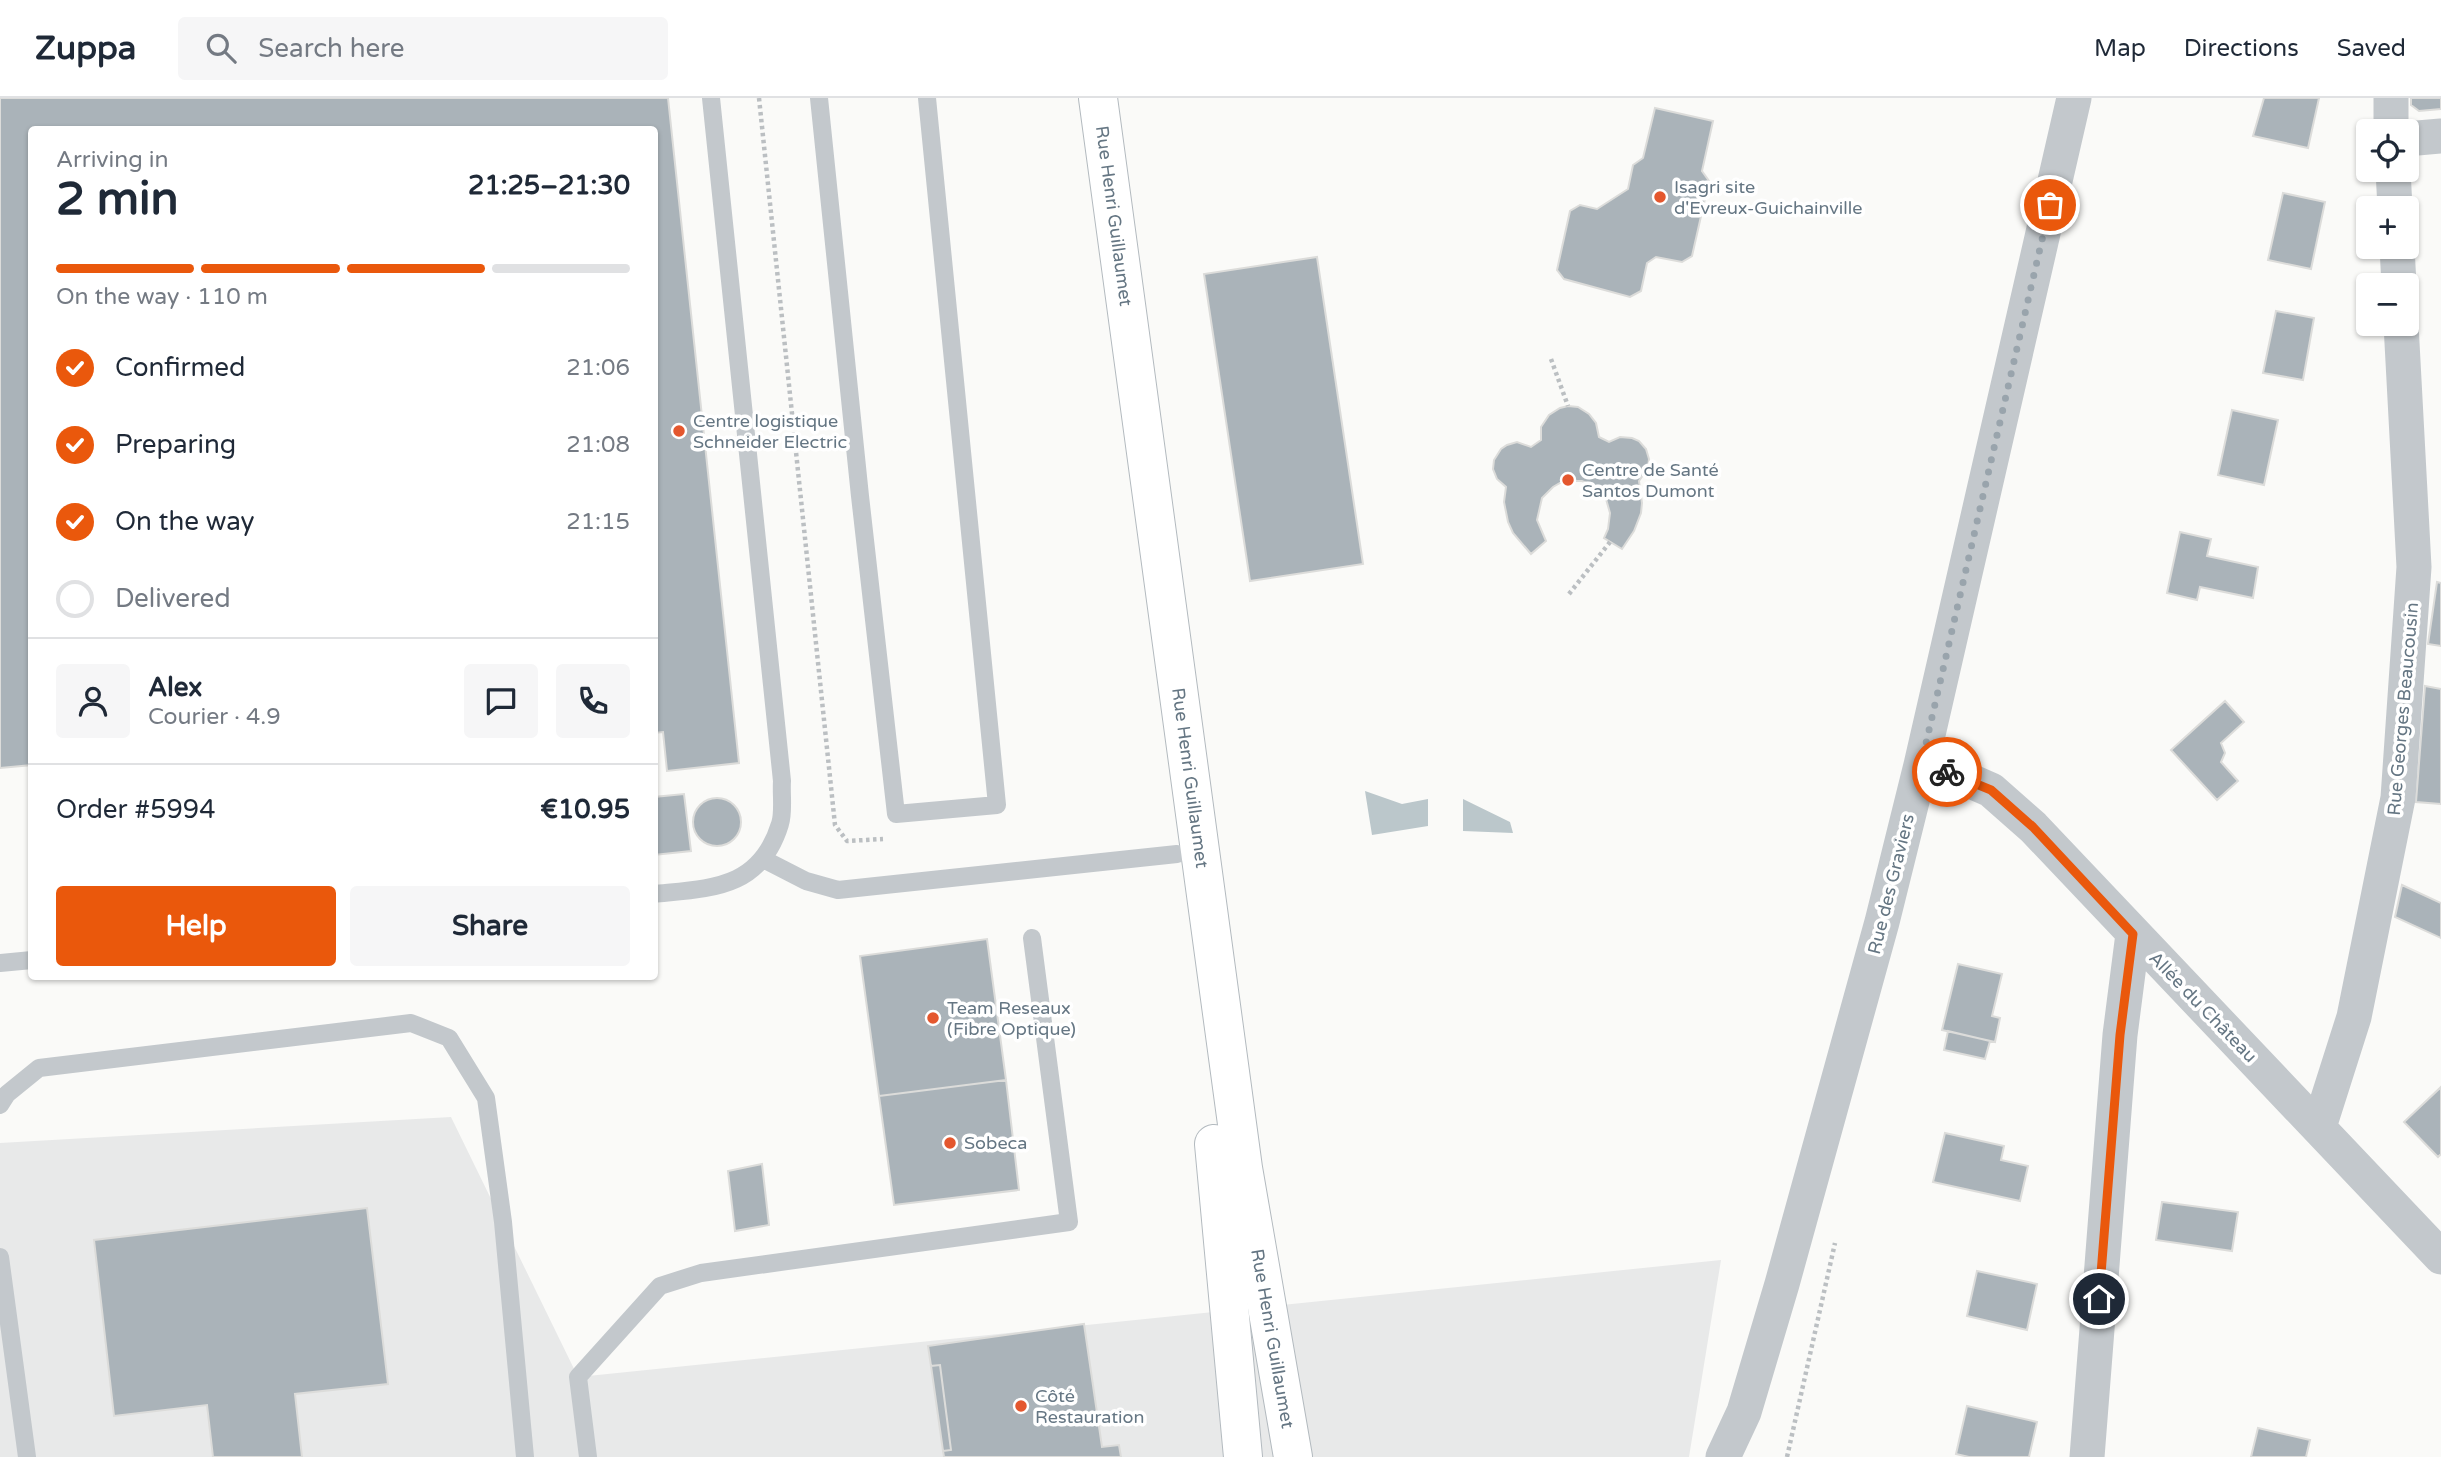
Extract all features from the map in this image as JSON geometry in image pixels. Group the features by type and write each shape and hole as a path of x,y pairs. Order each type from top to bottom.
{"main road":[{"name":"Rue Henri Guillaumet","path":"1072,98 1177,854 1219,1181 1244,1457"},
{"name":"Rue Henri Guillaumet","path":"1098,98 1243,1168 1293,1457"}],"street":[{"name":"Rue des Graviers","path":"1723,1457 1744,1412 1882,922 1921,765 2074,98"},
{"path":"2391,98 2391,119"},
{"path":"2419,138 2441,136"},
{"name":"Rue Georges Beaucousin","path":"2319,1128 2354,1017 2398,799 2414,567 2402,336"},
{"name":"Allée du Château","path":"1921,765 1959,776 1991,790 2033,827 2441,1257"},
{"path":"2087,1457 2120,1035 2133,934"}],"lane":[{"path":"658,894 705,889 740,879 763,859 780,823 782,781 711,98"},
{"path":"819,98 896,814 997,805 927,98"},
{"path":"763,859 806,881 838,890 1177,854"},
{"path":"588,1457 578,1377 660,1286 701,1273 1069,1222 1032,938"},
{"path":"0,963 28,960"},
{"path":"0,1105 7,1094 39,1068 411,1023 449,1038 486,1097 503,1222 525,1457"},
{"path":"0,1257 27,1457"}],"path":[{"path":"759,98 835,825 847,841 883,839"},
{"path":"1551,359 1568,406"},
{"path":"1569,594 1610,542"}],"shaded area":[{"path":"1365,791 1402,804 1428,799 1428,826 1372,835"},
{"path":"1463,799 1510,822 1513,833 1463,831"},
{"path":"451,1117 578,1377 1721,1260 1689,1457 0,1457 0,1143"}],"building":[{"name":"Centre logistique Schneider Electric","path":"0,98 668,98 739,763 667,771 663,732 658,733 658,126 28,126 28,765 0,768"},
{"path":"2264,98 2319,98 2308,148 2253,136"},
{"path":"2411,98 2441,98 2441,109 2419,111 2411,105"},
{"name":"Isagri site d'Evreux-Guichainville","path":"1655,108 1713,121 1702,171 1709,181 1692,256 1682,262 1656,257 1647,263 1641,291 1630,297 1564,279 1557,270 1570,211 1580,205 1597,209 1628,189 1633,165 1643,158"},
{"path":"2283,193 2325,202 2311,269 2268,260"},
{"path":"1317,257 1363,564 1250,581 1204,274"},
{"path":"2276,311 2314,318 2303,380 2263,373"},
{"name":"Centre de Santé Santos Dumont","path":"1568,406 1578,407 1589,414 1596,423 1599,437 1609,442 1620,437 1632,438 1646,449 1648,468 1639,481 1641,513 1634,531 1622,549 1604,538 1610,513 1606,499 1596,487 1582,481 1560,483 1542,498 1537,520 1546,541 1531,554 1513,533 1508,522 1504,502 1506,487 1497,479 1493,469 1494,460 1507,445 1517,442 1531,447 1541,440 1541,427 1549,415"},
{"path":"2232,410 2278,420 2264,485 2218,475"},
{"path":"2180,532 2211,539 2207,556 2258,567 2253,598 2200,587 2197,600 2167,593"},
{"path":"2437,582 2441,583 2441,646 2428,644"},
{"path":"2425,686 2441,689 2441,804 2416,802"},
{"path":"2225,701 2244,722 2221,743 2225,753 2221,762 2238,781 2217,800 2171,750"},
{"path":"684,794 691,851 658,855 658,797"},
{"path":"717,798 734,805 741,822 734,839 717,846 700,839 693,822 700,805"},
{"path":"2402,885 2441,903 2441,938 2395,917"},
{"name":"Team Reseaux (Fibre Optique)","path":"987,939 1006,1080 879,1096 860,956"},
{"path":"1958,964 2002,974 1992,1016 2000,1018 1995,1042 1942,1030"},
{"path":"1948,1031 1990,1041 1985,1059 1944,1050"},
{"name":"Sobeca","path":"1006,1080 1019,1190 894,1205 879,1096"},
{"path":"2441,1087 2441,1154 2438,1157 2404,1122"},
{"path":"1945,1133 2004,1146 2001,1160 2028,1166 2020,1201 1933,1182"},
{"path":"762,1164 769,1225 735,1231 728,1171"},
{"path":"2162,1202 2238,1212 2232,1251 2156,1240"},
{"path":"367,1208 388,1384 295,1394 302,1457 213,1457 207,1405 114,1416 94,1240"},
{"path":"1977,1271 2037,1284 2027,1330 1967,1316"},
{"name":"Côté Restauration","path":"1084,1324 1102,1447 1119,1445 1121,1457 944,1457 943,1451 951,1450 940,1365 931,1366 928,1346"},
{"path":"940,1365 951,1450 943,1451 931,1366"},
{"path":"1967,1406 2037,1422 2029,1457 1969,1457 1956,1454"},
{"path":"2258,1428 2310,1440 2306,1457 2251,1457"}],"way so far":[{"path":"1947,772 1921,765 2050,205"}],"place":[{"name":"Isagri site d'Evreux-Guichainville","path":"1660,197"},
{"name":"Centre logistique Schneider Electric","path":"679,431"},
{"name":"Centre de Santé Santos Dumont","path":"1568,480"},
{"name":"Team Reseaux (Fibre Optique)","path":"933,1018"},
{"name":"Sobeca","path":"950,1143"},
{"name":"Côté Restauration","path":"1021,1406"}],"route":[{"path":"1947,772 1991,790 2033,827 2133,934 2120,1035 2099,1299"}]}
